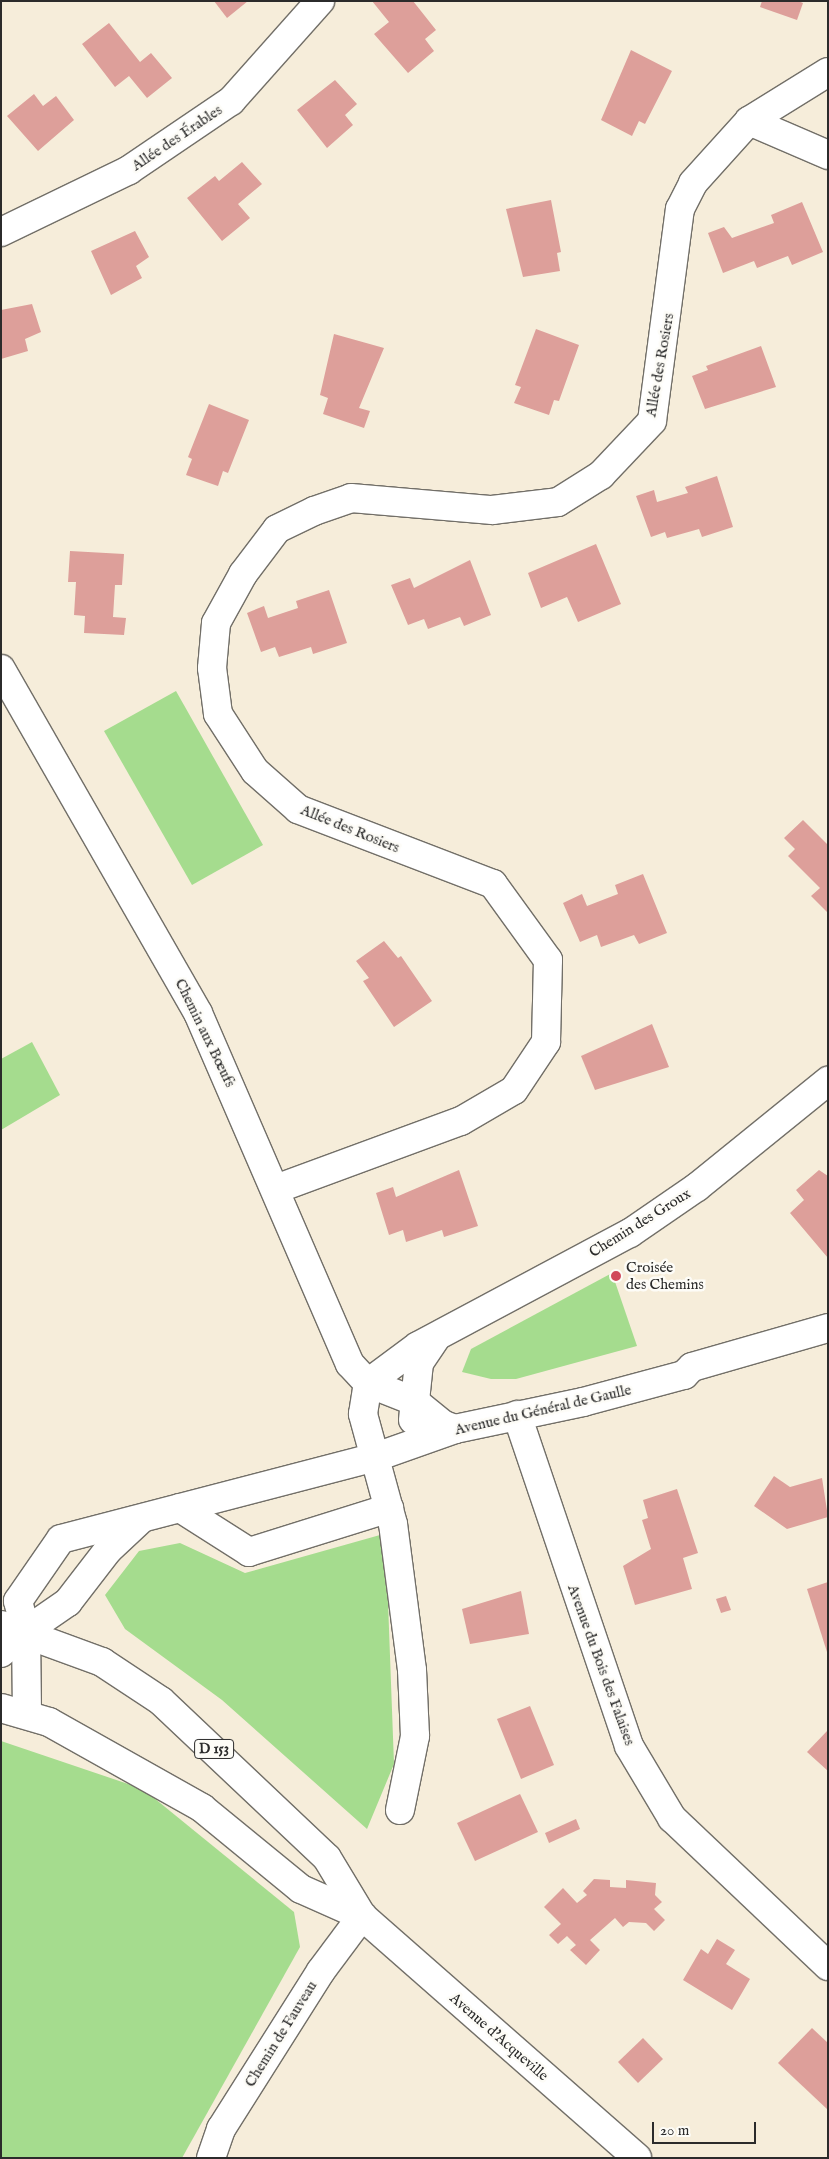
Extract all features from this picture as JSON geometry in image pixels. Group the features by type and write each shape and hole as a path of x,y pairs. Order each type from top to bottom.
{"street":[{"name":"Allée des Érables","path":"1,232 129,170 231,101 320,1"},
{"name":"Allée des Rosiers","path":"276,1189 461,1121 514,1090 546,1042 548,960 493,884 298,809 255,770 218,714 212,668 216,623 244,574 277,529 314,511 351,498 492,510 558,502 601,475 652,421 680,209 709,160 749,121 828,72"},
{"path":"749,121 828,155"},
{"name":"Chemin aux Bœufs","path":"1,669 198,1013 276,1189 350,1364 368,1383 414,1401 444,1425 456,1429"},
{"name":"Chemin des Groux","path":"368,1383 390,1364 630,1233 697,1188 828,1081"},
{"name":"Avenue du Général de Gaulle","path":"14,1628 18,1601 61,1538 140,1520 376,1457 412,1447 456,1429 684,1375 692,1367 828,1328"},
{"name":"Chemin des Groux","path":"412,1447 414,1401 419,1363 435,1339"},
{"path":"368,1383 363,1414 390,1508 405,1597 415,1736 400,1810"},
{"name":"Avenue du Bois des Falaises","path":"517,1415 629,1746 672,1818 828,1966"},
{"path":"180,1508 249,1552 390,1508"},
{"name":"Avenue du Général de Gaulle","path":"14,1628 68,1602 108,1550 140,1520"},
{"path":"1,1653 14,1628"},
{"path":"14,1628 14,1711"},
{"name":"D 153","path":"14,1628 102,1662 161,1701 327,1858 362,1916"},
{"name":"D 153","path":"14,1711 202,1808 301,1889 362,1916"},
{"name":"Chemin de Fauveau","path":"211,2158 221,2128 321,1971 362,1916"},
{"name":"Avenue d'Acqueville","path":"362,1916 637,2158"}],"green space":[{"path":"176,691 263,845 192,885 104,731"},
{"path":"32,1042 60,1095 1,1130 1,1059"},
{"path":"612,1273 637,1346 516,1379 491,1379 462,1372 471,1349"},
{"path":"380,1535 388,1602 394,1764 367,1829 222,1700 125,1629 105,1595 139,1551 180,1543 245,1573"},
{"path":"1,1741 143,1789 294,1912 300,1947 182,2158 1,2158"}],"building":[{"path":"214,1 248,1 227,18"},
{"path":"372,1 413,1 436,30 425,39 434,51 408,73 374,34 389,22"},
{"path":"762,1 798,1 803,3 797,20 760,7"},
{"path":"109,23 140,62 151,53 172,78 147,98 129,76 115,87 82,44"},
{"path":"631,50 672,71 645,124 639,121 632,136 601,120"},
{"path":"335,80 357,104 345,115 353,125 327,148 297,110"},
{"path":"34,94 43,106 56,96 74,120 38,151 7,116"},
{"path":"242,162 262,184 238,204 250,218 222,241 187,198 215,176 219,181"},
{"path":"551,200 561,252 557,253 560,271 523,277 506,209"},
{"path":"802,202 823,252 792,265 788,256 757,268 754,261 723,273 708,233 724,227 732,238 774,223 771,215"},
{"path":"135,231 149,257 136,266 142,278 111,295 91,251"},
{"path":"32,304 41,332 25,339 28,351 1,359 1,310"},
{"path":"536,329 579,345 559,401 554,400 549,415 514,403 521,387 515,385"},
{"path":"334,334 384,348 359,408 370,411 364,428 323,414 328,398 320,395"},
{"path":"761,346 776,387 705,409 692,376 708,370 706,366"},
{"path":"209,404 249,420 228,473 223,471 218,486 186,475 192,459 188,457"},
{"path":"717,476 733,527 702,537 699,529 667,538 665,532 651,537 636,496 654,490 657,502 688,493 685,487"},
{"path":"596,544 621,604 578,622 567,597 541,608 528,573"},
{"path":"70,551 124,554 122,585 115,585 113,617 126,618 124,635 84,633 85,616 74,615 76,582 68,582"},
{"path":"470,560 491,615 464,626 460,617 428,629 424,619 408,625 391,585 410,578 414,588"},
{"path":"329,590 347,643 313,654 311,647 279,657 275,647 261,652 247,613 264,606 268,618 298,608 296,601"},
{"path":"803,820 828,845 828,913 811,896 820,888 788,856 795,849 784,838"},
{"path":"643,874 667,933 639,944 634,935 601,947 597,935 580,942 563,903 582,894 587,906 618,894 615,885"},
{"path":"384,941 398,958 401,956 432,1001 394,1027 363,981 369,978 356,961"},
{"path":"652,1024 669,1067 595,1090 581,1056"},
{"path":"459,1170 478,1226 444,1237 442,1230 406,1242 403,1230 389,1235 376,1193 393,1187 396,1197"},
{"path":"819,1170 828,1176 828,1258 790,1213 804,1200 796,1190"},
{"path":"774,1476 790,1487 822,1478 828,1517 787,1529 754,1506"},
{"path":"677,1489 698,1553 683,1558 692,1589 635,1605 623,1566 651,1549 642,1520 648,1518 643,1500"},
{"path":"828,1582 828,1652 827,1652 807,1589"},
{"path":"521,1591 529,1634 470,1644 462,1609"},
{"path":"726,1596 731,1610 721,1613 716,1599"},
{"path":"530,1706 554,1765 521,1779 497,1719"},
{"path":"828,1730 828,1771 807,1752"},
{"path":"520,1794 538,1832 475,1861 457,1823"},
{"path":"576,1819 580,1829 549,1843 545,1833"},
{"path":"594,1879 610,1880 610,1887 626,1888 626,1880 656,1883 655,1895 662,1902 654,1909 665,1920 654,1931 646,1923 629,1922 623,1927 615,1918 590,1940 600,1950 586,1965 570,1950 576,1945 567,1936 558,1944 549,1935 561,1924 544,1907 563,1888 577,1903 587,1895 583,1891"},
{"path":"717,1939 735,1950 726,1964 750,1979 732,2010 683,1980 701,1949 708,1954"},
{"path":"812,2028 828,2043 828,2110 778,2063"},
{"path":"643,2038 663,2059 638,2083 618,2062"}],"place":[{"name":"Croisée des Chemins","path":"616,1276"}]}
